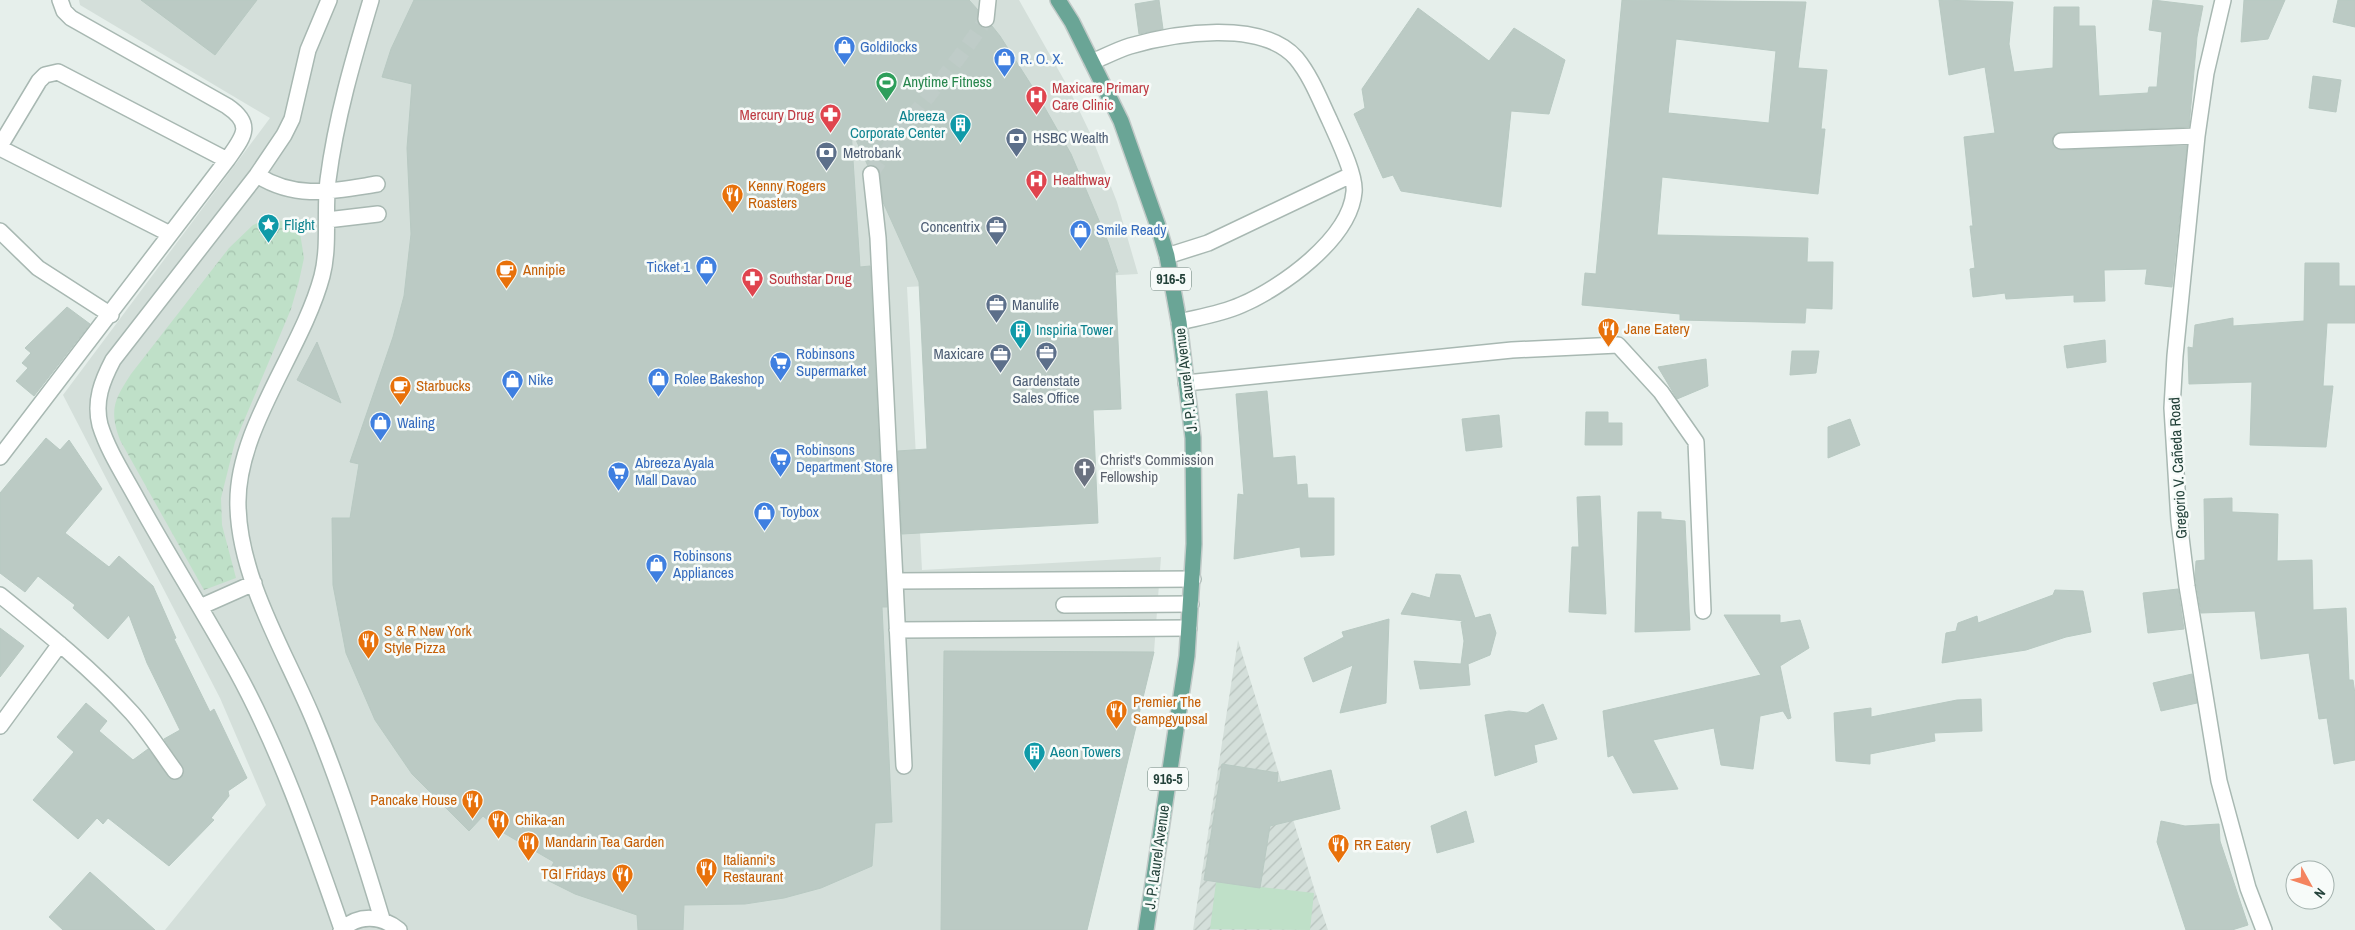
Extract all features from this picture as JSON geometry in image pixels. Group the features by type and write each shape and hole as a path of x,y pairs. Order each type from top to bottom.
{"main road":[{"name":"J. P. Laurel Avenue","path":"1058,0 1092,62 1121,121 1167,256 1179,322 1193,438 1195,486 1193,579 1189,628 1146,930"}],"street":[{"path":"0,457 111,315 227,160 241,140 245,128 242,119 236,112 72,18 64,11 60,0"},
{"path":"328,0 308,50 292,119 274,152 113,360 102,383 98,403 100,423 108,447 200,607 267,730 307,829 341,929 353,921 368,917 382,919 399,930"},
{"path":"371,0 348,76 334,137 327,192 327,220 322,274 312,308 253,435 240,472 239,517 242,543 254,583 328,756 353,825 382,919"},
{"path":"986,19 988,0"},
{"name":"Gregorio V. Cañeda Road","path":"2223,0 2206,74 2196,136 2175,356 2172,408 2179,521 2194,634 2219,781 2248,888 2264,930"},
{"path":"1092,62 1129,46 1170,38 1211,33 1255,35 1276,43 1295,57 1314,85 1342,148 1354,191 1344,223 1312,259 1263,294 1241,305 1218,313 1179,322"},
{"path":"170,234 0,147 39,81 45,74 58,72 227,160"},
{"path":"2061,141 2196,136"},
{"path":"871,174 878,238 904,766"},
{"path":"257,175 268,182 294,191 327,192 376,184"},
{"path":"1167,256 1208,243 1351,176"},
{"path":"327,220 378,214"},
{"path":"0,231 38,268 111,315"},
{"path":"1186,383 1512,350 1618,345 1661,392 1696,442 1703,611"},
{"path":"895,581 1193,579"},
{"path":"200,607 254,583"},
{"path":"0,595 92,672 133,714 175,771"},
{"path":"1064,605 1191,604"},
{"path":"897,630 1189,628"},
{"path":"0,726 60,644"}],"shaded area":[{"path":"79,0 1019,0 1068,87 1091,135 1117,202 1138,274 907,287 922,570 1161,557 1154,652 1087,930 165,930 266,805 220,698 63,395 270,118 80,5"},
{"path":"1238,640 1314,888 1328,930 1193,930"}],"green space":[{"path":"269,218 286,222 300,233 304,258 291,309 235,442 221,498 222,525 236,578 204,590 120,440 115,421 115,406 117,398 131,374 229,248 253,225"},
{"path":"1216,882 1314,893 1310,930 1210,929"}],"building":[{"path":"141,0 257,0 215,55"},
{"name":"Abreeza Ayala Mall Davao","path":"414,0 969,0 978,10 978,23 985,28 992,26 1000,36 1037,94 1071,154 1108,242 1118,272 1115,272 1121,409 1093,410 1098,523 902,534 898,451 927,449 919,282 883,202 879,169 874,165 868,166 851,129 860,267 870,266 887,607 882,607 892,822 875,823 872,866 821,888 784,898 745,904 684,905 683,930 638,930 637,915 575,894 545,879 554,862 502,832 483,816 469,831 412,774 375,720 346,653 333,585 332,518 350,518 359,464 350,462 393,337 404,296 411,234 407,148 412,84 382,77 391,49"},
{"path":"1159,0 1163,29 1139,34 1135,4"},
{"path":"1622,0 1806,2 1798,68 1827,70 1821,129 1825,129 1818,194 1662,177 1657,235 1808,238 1807,262 1833,262 1832,309 1806,308 1805,323 1680,320 1680,314 1582,305 1585,273 1596,274","holes":["1676,39 1776,51 1769,123 1668,113"]},
{"path":"1939,0 2013,2 2009,44 2014,72 2053,68 2054,7 2079,7 2079,26 2095,26 2099,96 2148,93 2149,87 2157,87 2162,32 2149,30 2153,0 2203,6 2197,37 2189,127 2061,132 2056,133 2052,141 2053,146 2061,150 2187,146 2172,287 2145,284 2147,269 2104,270 2105,301 2074,302 2074,295 2006,299 2005,293 1973,297 1970,269 1975,268 1970,226 1973,226 1964,137 1995,133 1985,67 1949,75"},
{"path":"2244,0 2285,0 2268,39 2241,42"},
{"path":"2338,0 2355,0 2355,27 2333,22"},
{"path":"1418,8 1489,61 1514,28 1565,60 1549,114 1511,111 1501,207 1401,191 1393,175 1383,178 1354,114 1365,108 1362,89"},
{"path":"2313,76 2341,80 2336,112 2309,108"},
{"path":"2305,263 2339,263 2339,286 2355,286 2355,323 2327,323 2323,386 2333,386 2326,447 2250,445 2252,382 2189,384 2188,347 2193,348 2195,325 2233,318 2233,326 2304,321"},
{"path":"67,307 90,324 34,396 16,381 28,368 22,363 31,353 25,348"},
{"path":"2105,340 2106,362 2067,368 2064,346"},
{"path":"317,342 341,403 297,380"},
{"path":"1792,351 1819,351 1816,373 1790,375"},
{"path":"1706,359 1708,386 1677,399 1658,367"},
{"path":"1267,391 1273,458 1295,456 1297,485 1307,484 1308,498 1334,498 1334,555 1301,557 1300,547 1234,559 1238,494 1244,495 1236,394"},
{"path":"1586,412 1608,412 1608,423 1622,423 1622,445 1585,445"},
{"path":"1499,415 1502,447 1466,451 1462,419"},
{"path":"1850,419 1860,445 1828,458 1828,427"},
{"path":"46,438 60,450 69,440 102,489 65,533 109,567 119,556 153,586 176,638 174,639 210,712 214,709 247,778 228,791 229,796 211,818 214,820 169,866 108,818 103,824 97,818 78,839 33,800 74,752 57,737 86,703 107,721 99,731 133,760 148,749 171,779 180,779 184,771 164,739 180,730 147,663 129,615 108,639 73,608 75,605 38,576 25,592 0,573 0,493"},
{"path":"1600,496 1606,614 1569,612 1572,547 1579,547 1577,497"},
{"path":"2232,498 2232,512 2278,514 2277,561 2312,560 2313,610 2346,608 2349,680 2353,680 2355,694 2355,760 2334,764 2327,718 2319,719 2309,653 2261,659 2255,611 2201,613 2195,576 2196,561 2205,560 2204,499"},
{"path":"1638,512 1661,512 1661,519 1685,521 1690,630 1635,632"},
{"path":"1436,574 1460,575 1475,618 1490,614 1496,633 1490,655 1468,664 1470,685 1420,689 1414,661 1461,664 1464,641 1461,622 1465,621 1401,614 1412,593 1430,598"},
{"path":"2178,589 2184,629 2148,633 2143,593"},
{"path":"2055,590 2083,591 2091,632 2066,637 2026,650 1942,663 1946,633 1956,631 1958,623 1977,616 1978,623 2053,595"},
{"path":"1724,615 1780,615 1780,623 1800,620 1809,648 1780,666 1791,718 1788,719 1783,711 1760,716 1753,769 1721,765 1714,728 1653,740 1678,789 1633,793 1613,755 1608,757 1603,711 1761,675"},
{"path":"1389,619 1386,703 1340,713 1353,665 1313,682 1304,658 1344,637 1342,632"},
{"path":"0,628 24,646 0,677"},
{"name":"Aeon Towers","path":"944,651 1154,652 1087,930 941,930"},
{"path":"2192,674 2197,703 2161,711 2153,683"},
{"path":"1981,699 1982,731 1934,733 1935,741 1870,754 1870,764 1836,761 1834,713 1871,708 1871,717 1957,700"},
{"path":"1543,704 1557,739 1534,745 1537,762 1495,776 1485,715 1509,711 1527,713"},
{"path":"1222,764 1278,773 1277,783 1331,770 1340,809 1270,826 1260,888 1204,880"},
{"path":"1466,811 1474,842 1437,853 1431,826"},
{"path":"2161,821 2185,826 2219,824 2220,841 2248,925 2232,930 2186,930 2157,842"},
{"path":"90,872 155,930 63,930 49,917"}],"tunnel":[{"path":"871,174 986,19"}],"place":[{"name":"Goldilocks","path":"844,66"},
{"name":"R. O. X.","path":"1004,78"},
{"name":"Anytime Fitness","path":"887,101"},
{"name":"Maxicare Primary Care Clinic","path":"1036,116"},
{"name":"Mercury Drug","path":"830,134"},
{"name":"Abreeza Corporate Center","path":"961,144"},
{"name":"HSBC Wealth","path":"1017,157"},
{"name":"Metrobank","path":"827,172"},
{"name":"Healthway","path":"1037,199"},
{"name":"Kenny Rogers Roasters","path":"732,214"},
{"name":"Flight","path":"268,244"},
{"name":"Concentrix","path":"996,246"},
{"name":"Smile Ready","path":"1080,249"},
{"name":"Ticket 1","path":"706,286"},
{"name":"Annipie","path":"507,289"},
{"name":"Southstar Drug","path":"753,298"},
{"name":"Manulife","path":"996,324"},
{"name":"Jane Eatery","path":"1608,348"},
{"name":"Inspiria Tower","path":"1020,349"},
{"name":"Gardenstate Sales Office","path":"1046,371"},
{"name":"Maxicare","path":"1000,373"},
{"name":"Robinsons Supermarket","path":"780,382"},
{"name":"Rolee Bakeshop","path":"658,398"},
{"name":"Nike","path":"512,399"},
{"name":"Starbucks","path":"400,405"},
{"name":"Waling","path":"381,442"},
{"name":"Robinsons Department Store","path":"780,478"},
{"name":"Christ's Commission Fellowship","path":"1084,488"},
{"name":"Abreeza Ayala Mall Davao","path":"619,491"},
{"name":"Toybox","path":"764,531"},
{"name":"Robinsons Appliances","path":"657,584"},
{"name":"S & R New York Style Pizza","path":"368,659"},
{"name":"Premier The Sampgyupsal","path":"1117,730"},
{"name":"Aeon Towers","path":"1034,771"},
{"name":"Pancake House","path":"473,819"},
{"name":"Chika-an","path":"499,839"},
{"name":"Mandarin Tea Garden","path":"529,861"},
{"name":"RR Eatery","path":"1338,864"},
{"name":"Italianni's Restaurant","path":"707,888"},
{"name":"TGI Fridays","path":"622,893"}]}
